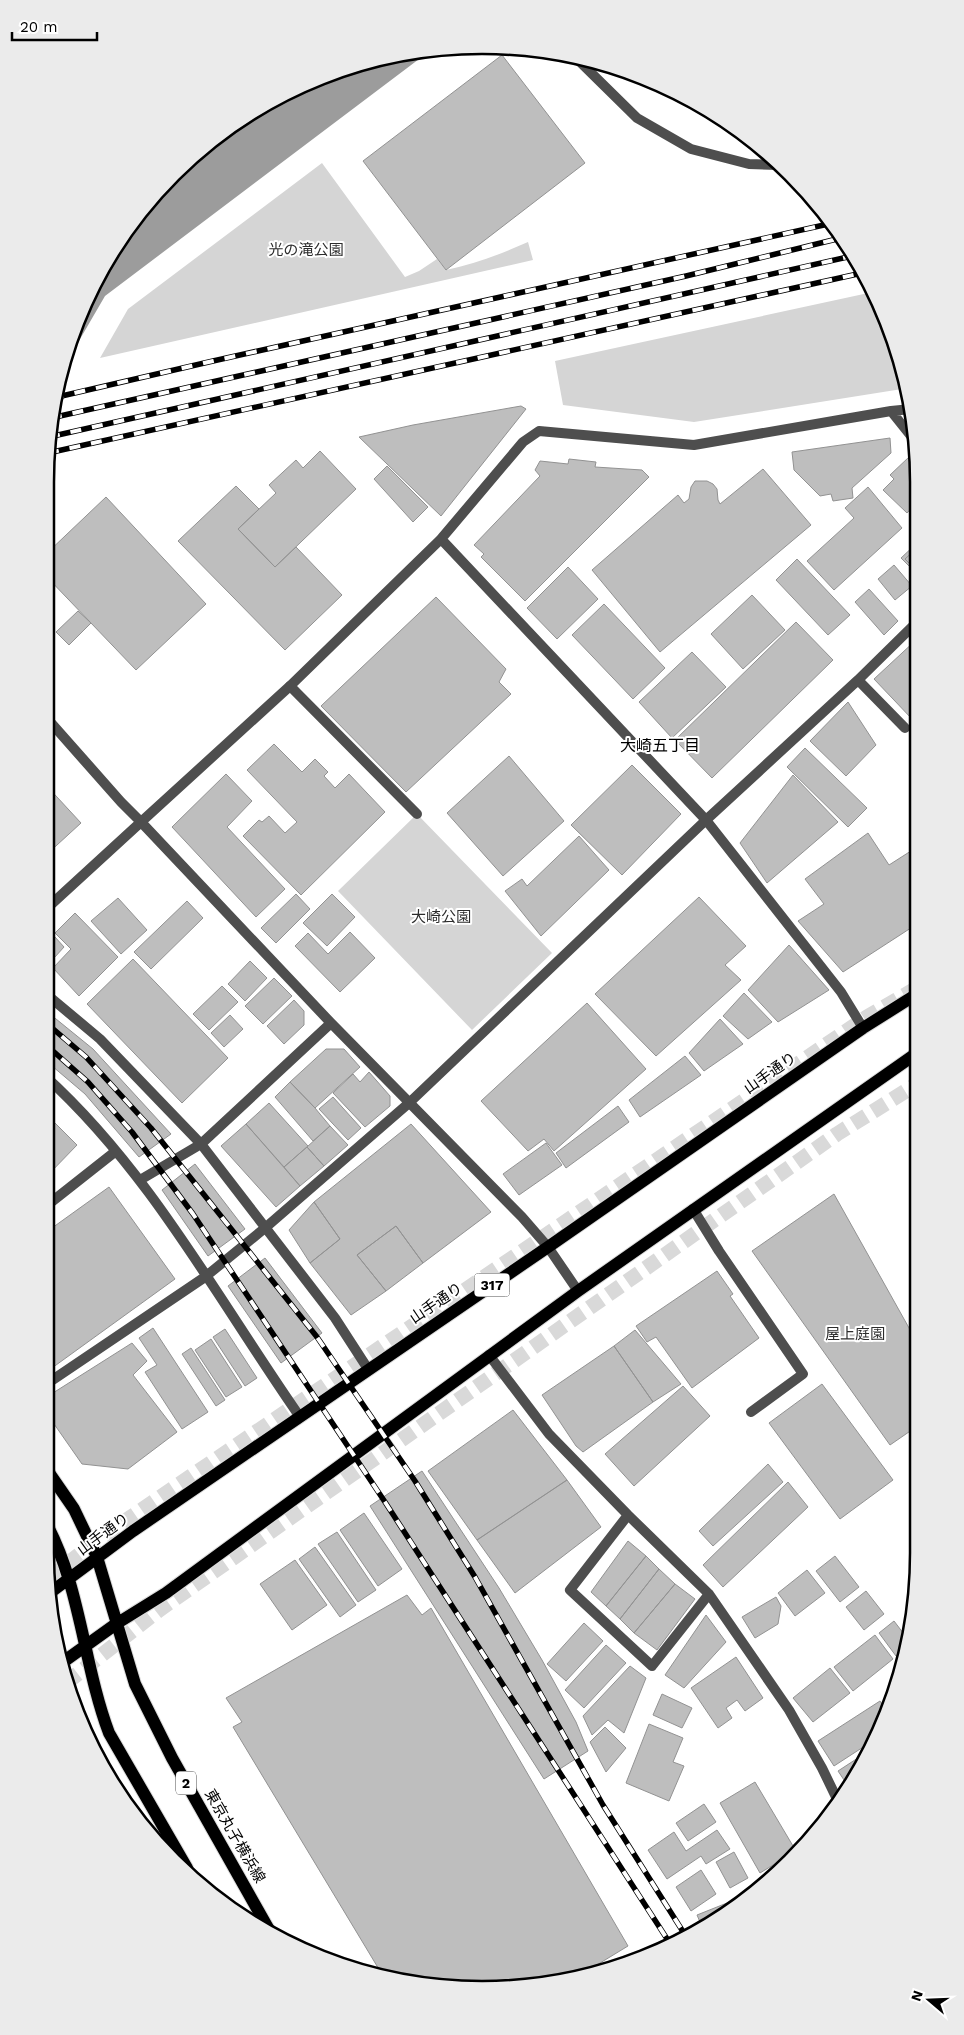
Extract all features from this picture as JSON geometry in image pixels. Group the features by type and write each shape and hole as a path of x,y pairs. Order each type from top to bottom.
{"main road":[{"name":"山手通り","path":"56,1589 97,1557 368,1369 548,1247 863,1028 910,998"},
{"path":"67,1659 116,1624 166,1593 489,1354 910,1058"},
{"name":"東京丸子横浜線","path":"54,1480 74,1509 97,1557 135,1684 172,1758 265,1922"},
{"path":"54,1542 70,1579 101,1711 109,1733 181,1858"}],"street":[{"path":"584,66 637,118 691,149 749,164 769,165"},
{"path":"54,902 290,686 441,539 523,442 539,431 694,445 904,410"},
{"path":"891,411 907,431"},
{"path":"441,539 706,820 841,992 863,1028"},
{"path":"54,1379 205,1277 265,1228 409,1103 910,629"},
{"path":"858,680 905,728"},
{"path":"290,686 417,814"},
{"path":"54,726 121,802 409,1103 522,1217 548,1247 578,1291"},
{"path":"54,1001 100,1039 201,1144 335,1318 368,1369"},
{"path":"140,1180 201,1144 331,1022"},
{"path":"54,1084 77,1104 140,1180 300,1417"},
{"path":"54,1200 116,1151"},
{"path":"693,1209 803,1374 751,1412"},
{"path":"489,1354 549,1434 709,1594 789,1710 835,1795"},
{"path":"628,1515 570,1590 652,1666 709,1594"}],"green space":[{"name":"光の滝公園","path":"322,163 405,277 419,271 437,259 446,270 488,258 528,242 533,260 100,358 128,309"},
{"path":"866,293 888,344 900,389 694,422 563,405 555,361"},
{"name":"大崎公園","path":"417,814 552,953 472,1030 338,891"}],"shaded area":[{"path":"420,58 105,296 75,348 86,318 111,268 142,221 179,179 221,142 268,111 318,86 371,68"}],"building":[{"path":"502,55 585,163 446,270 363,161"},
{"path":"521,406 526,409 441,516 359,437 413,425"},
{"path":"890,438 891,453 852,488 853,498 833,501 831,494 820,496 794,470 792,452"},
{"path":"320,451 356,489 275,567 238,529 276,493 269,485 296,460 303,468"},
{"path":"909,457 910,510 907,513 883,490 894,479 890,475"},
{"path":"569,459 596,462 595,467 642,470 649,477 525,601 481,557 484,554 474,545 540,476 535,470 540,461 568,464"},
{"path":"387,466 428,507 413,522 374,479"},
{"path":"763,469 811,525 660,652 592,570 678,495 684,503 689,499 691,487 695,481 707,481 713,484 717,489 720,504"},
{"path":"236,486 259,509 238,529 275,567 296,547 342,595 285,650 178,541"},
{"path":"868,487 902,528 834,590 807,561 854,518 845,508"},
{"path":"106,497 206,604 136,670 54,584 54,546"},
{"path":"910,550 910,567 901,558"},
{"path":"910,554 910,564 905,559"},
{"path":"797,559 850,615 828,635 776,580"},
{"path":"894,565 910,584 910,588 895,600 878,579"},
{"path":"568,567 598,599 557,639 527,608"},
{"path":"869,589 898,621 884,635 855,602"},
{"path":"752,595 785,630 743,669 711,634"},
{"path":"436,597 506,669 499,682 511,694 406,792 321,706"},
{"path":"604,604 665,668 633,699 572,635"},
{"path":"78,611 91,623 69,645 56,632"},
{"path":"796,622 833,660 712,778 675,740"},
{"path":"910,646 910,717 874,679"},
{"path":"692,652 726,687 672,738 639,702"},
{"path":"848,702 876,745 846,776 810,741"},
{"path":"274,744 302,772 315,759 328,772 324,776 335,788 349,774 385,812 301,895 243,836 259,820 262,822 269,816 285,833 297,822 247,770"},
{"path":"805,748 867,808 848,827 787,767"},
{"path":"509,756 564,821 503,876 447,813"},
{"path":"632,765 681,814 622,875 571,825"},
{"path":"226,774 252,801 227,827 285,889 256,917 172,827"},
{"path":"793,775 838,822 767,883 740,843"},
{"path":"54,794 81,823 54,848"},
{"path":"868,833 889,865 910,852 910,929 843,972 798,921 824,904 805,879"},
{"path":"579,836 609,870 541,936 505,891 522,879 527,886"},
{"path":"296,894 310,909 276,943 261,928"},
{"path":"332,894 355,917 327,946 303,923"},
{"path":"699,897 746,946 725,965 741,980 656,1056 595,994"},
{"path":"118,898 147,930 121,954 91,921"},
{"path":"187,901 203,918 151,969 134,952"},
{"path":"75,913 118,957 79,996 54,969 71,949 55,933"},
{"path":"350,932 375,958 340,992 295,946 308,933 328,954"},
{"path":"54,936 64,947 54,958"},
{"path":"789,945 829,990 778,1022 748,990"},
{"path":"133,959 228,1058 182,1103 87,1004"},
{"path":"250,961 267,978 245,1001 228,984"},
{"path":"274,978 292,996 263,1024 245,1006"},
{"path":"222,986 238,1002 209,1030 193,1014"},
{"path":"744,993 772,1022 748,1039 723,1016"},
{"path":"294,1000 304,1011 304,1025 284,1044 267,1026"},
{"path":"587,1003 646,1069 554,1151 544,1139 528,1151 481,1101"},
{"path":"230,1015 243,1029 224,1047 211,1033"},
{"path":"54,1017 93,1049 171,1134 139,1157 85,1094 54,1068"},
{"path":"720,1019 743,1044 704,1071 689,1053"},
{"path":"326,1049 344,1049 360,1067 315,1108 290,1082"},
{"path":"685,1056 701,1075 640,1117 629,1100"},
{"path":"369,1072 390,1096 390,1106 365,1127 333,1093 353,1074 360,1082"},
{"path":"290,1082 330,1126 313,1141 275,1097"},
{"path":"333,1097 361,1128 348,1140 319,1109"},
{"path":"269,1103 308,1146 284,1167 246,1124"},
{"path":"618,1106 629,1122 566,1168 556,1153"},
{"path":"54,1122 77,1145 54,1169"},
{"path":"246,1124 300,1186 276,1207 221,1146"},
{"path":"411,1124 491,1212 423,1263 396,1226 357,1255 386,1291 351,1315 310,1263 340,1239 314,1202"},
{"path":"330,1126 348,1145 324,1166 307,1147"},
{"path":"546,1143 562,1165 519,1195 503,1174"},
{"path":"307,1147 324,1166 300,1186 284,1167"},
{"path":"195,1164 245,1229 208,1256 162,1190"},
{"path":"109,1187 175,1279 54,1366 54,1227"},
{"path":"834,1194 910,1330 910,1431 890,1445 752,1251"},
{"path":"314,1202 340,1239 310,1263 289,1230"},
{"path":"396,1226 423,1263 386,1291 357,1255"},
{"path":"265,1258 322,1333 281,1363 228,1286"},
{"path":"717,1271 733,1294 730,1296 759,1338 692,1388 656,1337 647,1342 636,1326"},
{"path":"153,1328 208,1412 182,1429 145,1372 157,1365 139,1338"},
{"path":"225,1329 257,1378 245,1386 213,1337"},
{"path":"635,1330 681,1384 653,1402 614,1346"},
{"path":"211,1339 242,1387 226,1397 195,1350"},
{"path":"132,1343 147,1361 133,1375 177,1432 128,1469 82,1464 54,1424 54,1392"},
{"path":"614,1346 653,1402 583,1452 576,1446 542,1395"},
{"path":"191,1348 225,1400 216,1406 182,1354"},
{"path":"822,1384 893,1480 840,1519 769,1423"},
{"path":"683,1386 710,1416 634,1486 605,1454"},
{"path":"513,1410 567,1480 477,1540 428,1471"},
{"path":"768,1464 783,1482 713,1546 699,1531"},
{"path":"422,1471 499,1588 542,1660 576,1722 588,1751 544,1779 370,1506"},
{"path":"567,1480 601,1527 515,1593 477,1540"},
{"path":"788,1482 808,1507 723,1587 703,1565"},
{"path":"364,1513 402,1569 378,1586 340,1530"},
{"path":"337,1532 376,1590 358,1602 318,1544"},
{"path":"628,1541 646,1556 606,1606 591,1592"},
{"path":"315,1547 356,1605 340,1617 299,1559"},
{"path":"646,1556 659,1569 620,1619 606,1606"},
{"path":"835,1556 859,1587 840,1602 816,1571"},
{"path":"295,1560 327,1605 292,1630 260,1584"},
{"path":"659,1569 675,1584 634,1633 620,1619"},
{"path":"807,1570 825,1593 795,1616 778,1593"},
{"path":"675,1584 695,1599 657,1650 634,1633"},
{"path":"866,1591 884,1614 864,1630 846,1607"},
{"path":"407,1595 422,1615 431,1608 628,1946 594,1967 538,1978 482,1981 454,1980 426,1978 379,1969 233,1727 242,1722 226,1698"},
{"path":"776,1597 781,1606 778,1624 755,1638 742,1617"},
{"path":"706,1615 726,1642 684,1688 665,1675"},
{"path":"894,1621 903,1633 898,1654 896,1656 879,1633"},
{"path":"584,1623 603,1641 566,1681 547,1664"},
{"path":"875,1635 893,1659 853,1691 834,1667"},
{"path":"606,1645 626,1663 584,1708 565,1690"},
{"path":"736,1657 763,1698 745,1711 737,1700 726,1708 732,1718 718,1728 691,1688"},
{"path":"630,1666 646,1678 624,1733 608,1720 592,1735 583,1716"},
{"path":"830,1668 850,1693 813,1722 793,1698"},
{"path":"662,1694 692,1708 682,1728 653,1715"},
{"path":"880,1701 883,1705 863,1747 834,1766 818,1741"},
{"path":"649,1724 683,1738 673,1762 684,1766 669,1801 626,1783"},
{"path":"605,1727 626,1748 606,1772 590,1742"},
{"path":"858,1758 844,1781 838,1771"},
{"path":"755,1782 793,1847 779,1861 760,1873 720,1803"},
{"path":"704,1804 716,1822 688,1841 676,1823"},
{"path":"717,1830 730,1849 706,1864 701,1856 667,1879 648,1850 674,1832 686,1851"},
{"path":"734,1852 748,1878 730,1888 716,1862"},
{"path":"701,1870 716,1894 691,1911 676,1887"},
{"path":"731,1901 700,1922 697,1915"}],"tunnel":[{"path":"55,1574 106,1534 867,1017 910,992"},
{"path":"72,1678 159,1610 837,1134 910,1088"}],"railway":[{"path":"62,396 825,225"},
{"path":"59,416 686,276 835,240"},
{"path":"56,435 846,257"},
{"path":"55,451 856,274"},
{"path":"54,1030 86,1057 151,1128 317,1337 415,1481 475,1577 603,1805 683,1931"},
{"path":"54,1052 88,1082 132,1132 193,1214 385,1502 667,1939"}],"district":[{"name":"大崎五丁目","path":"660,745"}],"park label":[{"name":"屋上庭園","path":"855,1334"}]}
